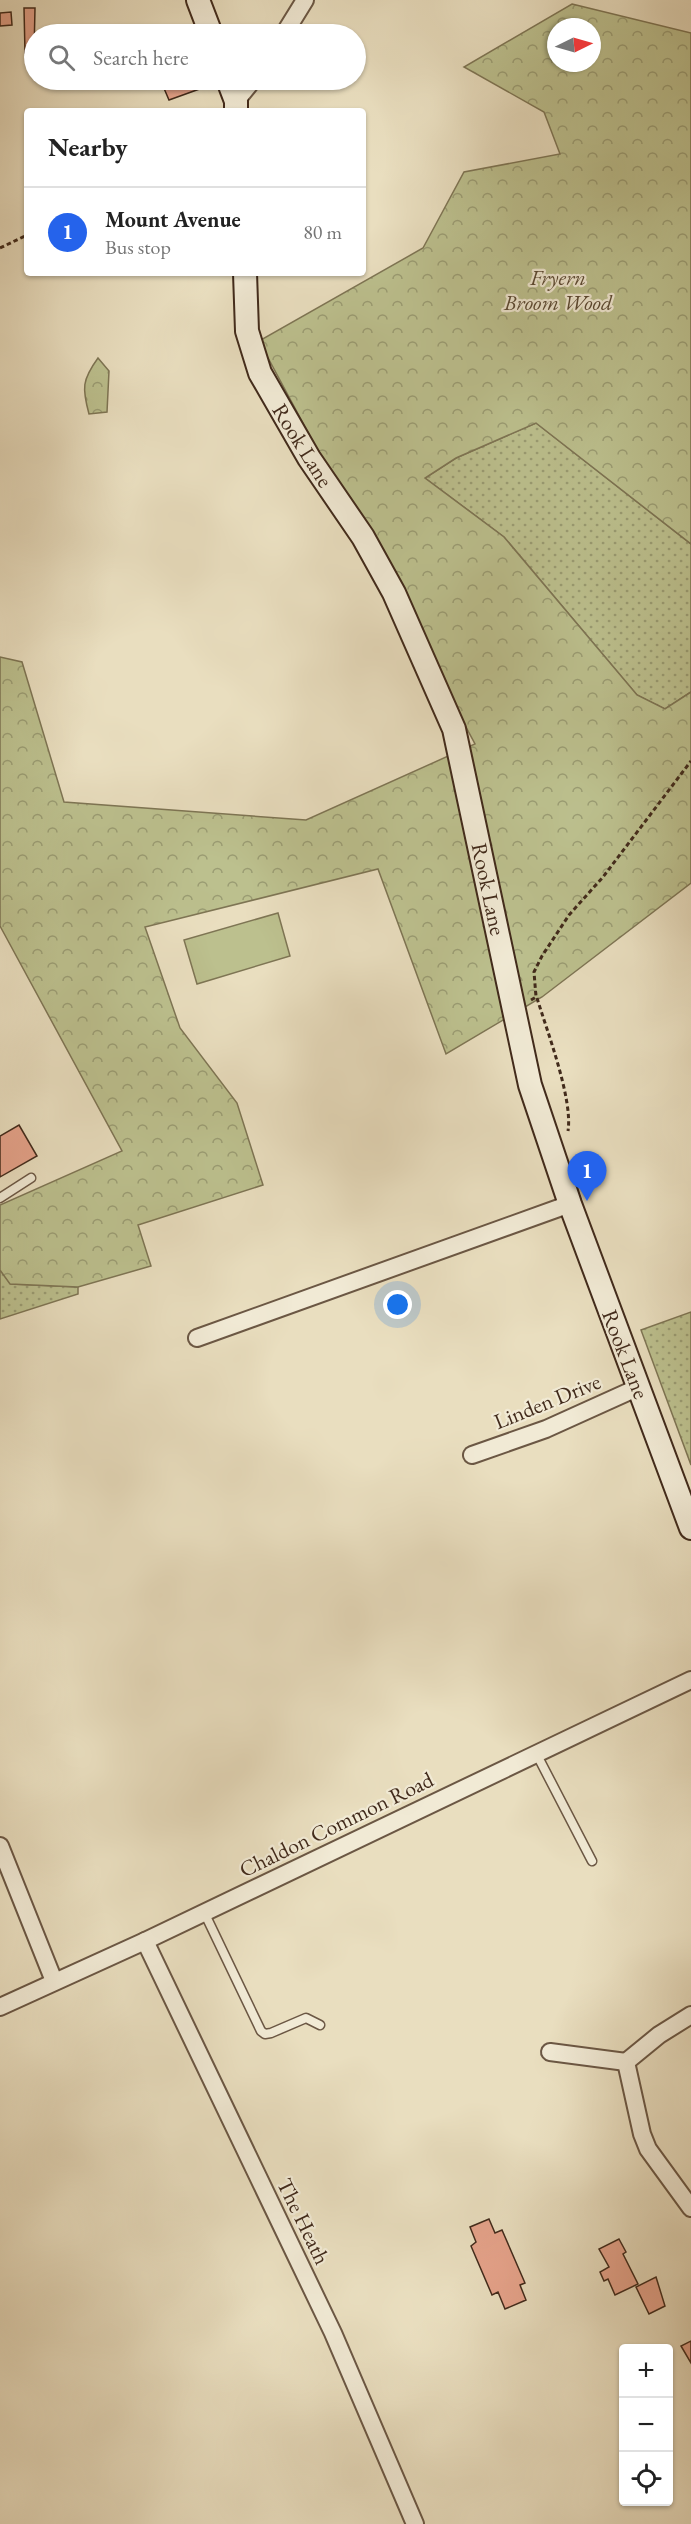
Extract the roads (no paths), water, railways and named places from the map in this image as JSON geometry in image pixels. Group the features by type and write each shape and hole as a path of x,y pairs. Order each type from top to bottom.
{"main road":[{"path":"198,0 207,24"},
{"path":"231,90 236,106"},
{"name":"Rook Lane","path":"245,276 247,331 260,373 309,458 363,537 389,584 454,729 530,1085 570,1204 690,1524"}],"street":[{"path":"290,24 305,0"},
{"path":"236,106 247,90"},
{"path":"196,1338 570,1204"},
{"name":"Linden Drive","path":"472,1455 546,1429 639,1387"},
{"name":"Chaldon Common Road","path":"0,2007 145,1941 691,1680"},
{"path":"0,1846 54,1981"},
{"name":"The Heath","path":"145,1941 333,2333 415,2524"},
{"path":"550,2052 626,2062 659,2035 691,2015"},
{"path":"626,2062 642,2134 648,2149 691,2208"}],"lane":[{"path":"0,1198 31,1178"},
{"path":"536,1753 592,1861"},
{"path":"204,1912 261,2031 265,2034 271,2033 306,2018 320,2025"}],"place":[{"name":"Mount Avenue","path":"587,1201"}],"park label":[{"name":"Fryern Broom Wood","path":"558,290"}]}
